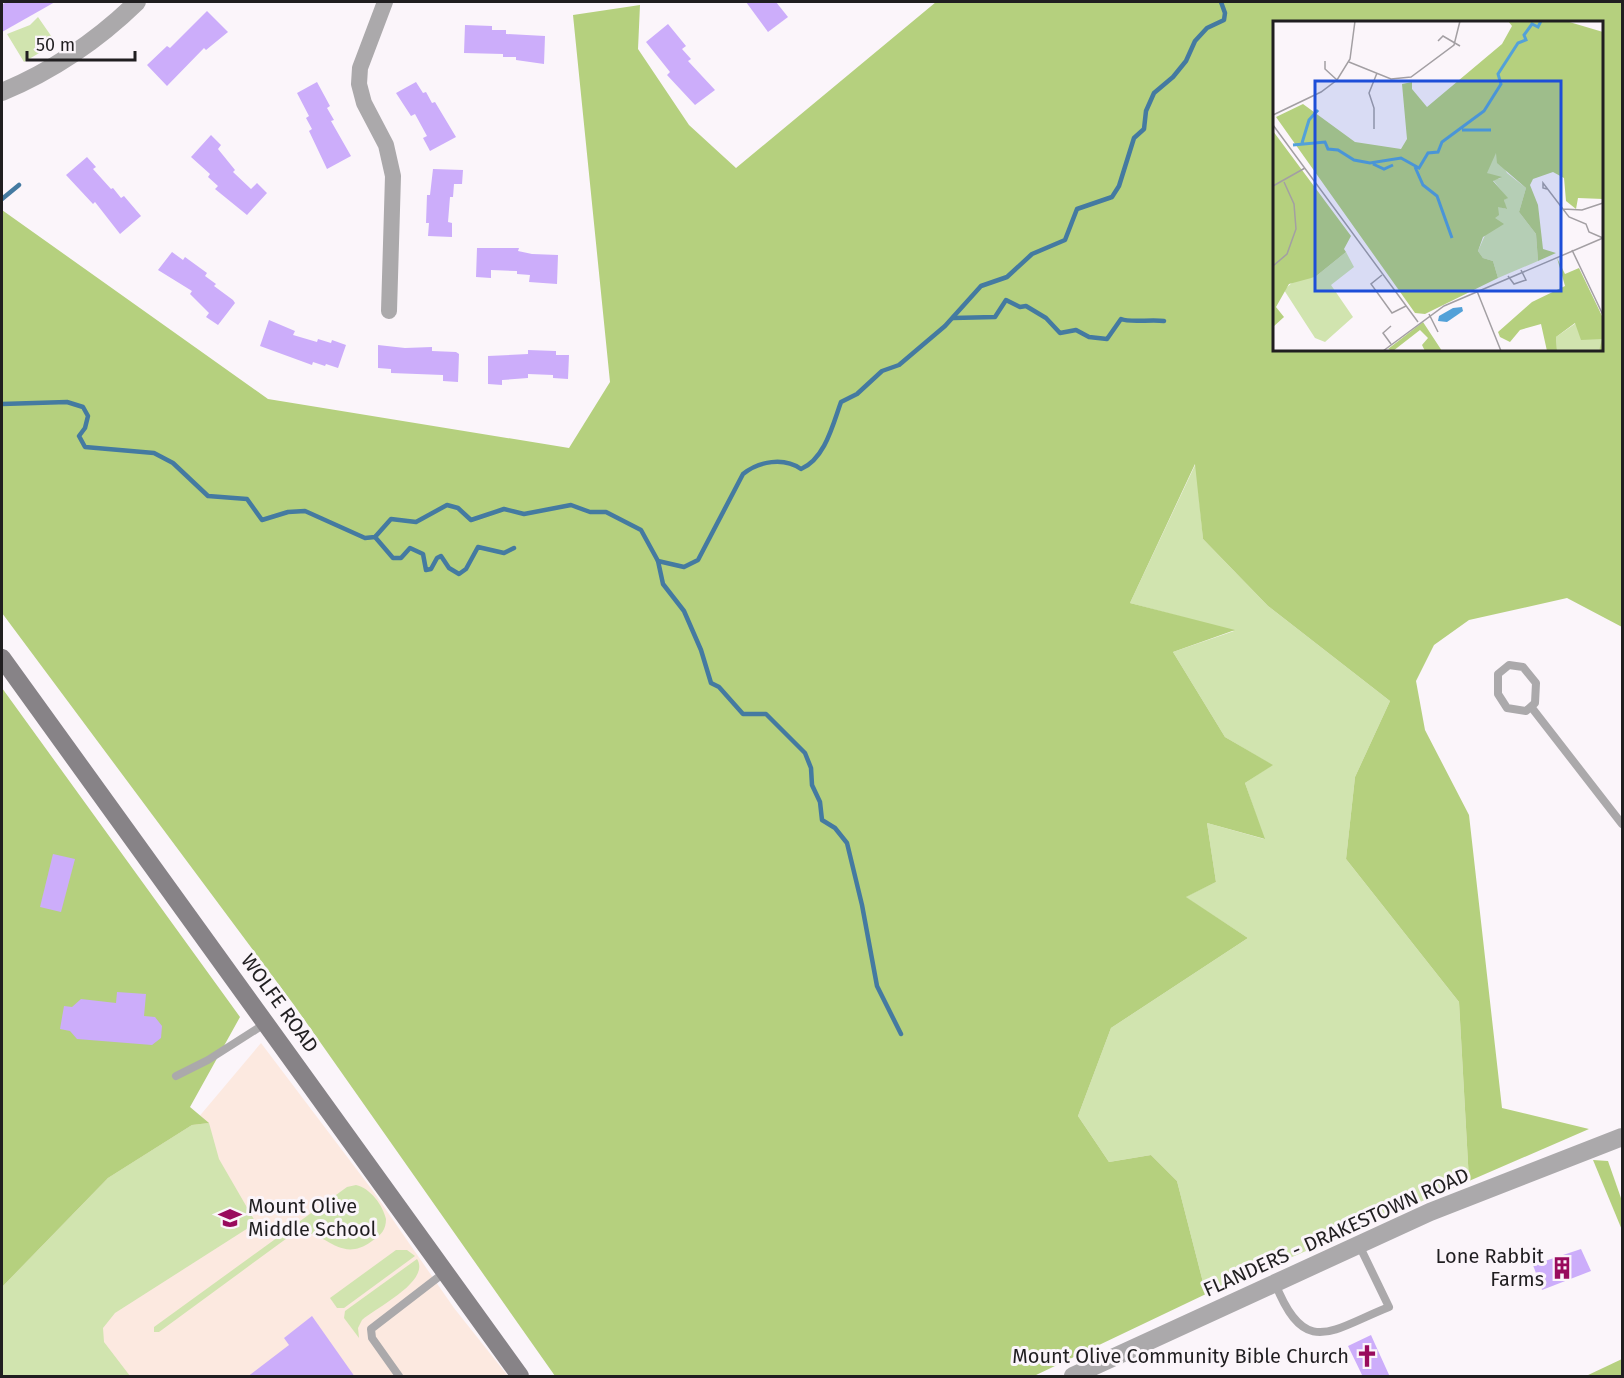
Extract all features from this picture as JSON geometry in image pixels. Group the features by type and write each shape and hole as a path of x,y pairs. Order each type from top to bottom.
{"main road":[{"name":"WOLFE ROAD","path":"2,658 520,1377"}],"street":[{"path":"2,92 69,57 105,31 137,2"},
{"path":"386,2 360,68 359,84 364,103 386,145 393,176 388,311"},
{"name":"FLANDERS - DRAKESTOWN ROAD","path":"1073,1377 1359,1244 1486,1189 1623,1137"}],"lane":[{"path":"1516,665 1533,678 1537,690 1532,708 1513,711 1500,700 1497,680 1504,667 1516,665"},
{"path":"1532,708 1623,824"},
{"path":"176,1076 208,1060 267,1023"},
{"path":"1275,1283 1281,1299 1300,1326 1312,1333 1331,1331 1389,1307 1359,1244"},
{"path":"399,1377 372,1338 371,1329 445,1272"}],"shaded area":[{"name":"Mount Olive Middle School","path":"261,1043 373,1191 454,1308 508,1376 2,1376 2,1287 108,1178 192,1125"}],"green space":[{"path":"936,2 1622,2 1622,627 1567,598 1469,620 1434,645 1416,681 1425,730 1469,815 1502,1108 1589,1129 1469,1181 1459,1002 1346,859 1355,777 1390,701 1268,606 1203,539 1195,464 1130,603 1235,630 1173,652 1225,737 1273,765 1245,783 1265,839 1207,823 1216,882 1186,897 1248,938 1111,1028 1078,1116 1109,1162 1151,1155 1177,1181 1206,1294 1034,1376 555,1376 294,1005 2,613 2,210 268,399 569,448 610,382 573,15 640,5 638,49 689,125 736,168"},
{"path":"38,17 56,43 24,62 7,34 30,25"},
{"path":"1196,463 1203,539 1268,606 1390,701 1355,777 1346,859 1459,1002 1469,1181 1206,1294 1177,1181 1151,1155 1109,1162 1078,1116 1111,1028 1248,938 1185,897 1216,882 1207,823 1264,839 1245,783 1272,765 1225,737 1173,652 1234,631 1130,603"},
{"path":"2,688 240,1017 190,1107 209,1123 192,1125 108,1178 2,1287"},
{"path":"209,1123 219,1159 256,1223 115,1313 103,1328 104,1342 130,1376 2,1376 2,1287 108,1178 192,1125"},
{"path":"1593,1160 1608,1161 1622,1201 1622,1230"},
{"path":"356,1185 371,1193 379,1203 386,1219 382,1232 375,1239 360,1248 350,1249 341,1248 315,1235 294,1233 159,1332 154,1332 154,1327 347,1187"},
{"path":"396,1250 407,1250 415,1256 344,1308 337,1308 330,1298"},
{"path":"417,1259 419,1267 410,1285 362,1320 358,1328 359,1338 344,1318 345,1311"},
{"path":"1622,1359 1622,1376 1586,1376"}],"building":[{"path":"6,2 55,2 2,32 2,5"},
{"path":"746,2 776,2 788,17 768,32"},
{"path":"207,11 228,32 206,50 204,48 167,86 147,65 167,46 170,48"},
{"path":"668,24 686,46 682,49 691,59 688,61 715,90 695,105 667,75 670,72 646,42"},
{"path":"465,25 492,26 492,30 506,30 506,34 545,36 544,64 516,60 516,57 503,57 503,54 464,53"},
{"path":"317,82 330,106 327,108 334,120 331,121 351,156 327,169 309,131 312,129 306,118 309,116 297,93"},
{"path":"416,82 423,93 426,92 432,103 435,102 456,137 430,151 423,138 427,136 415,114 411,116 396,93"},
{"path":"211,135 221,145 218,149 235,170 233,172 251,189 257,183 267,193 247,215 215,189 218,186 208,177 210,174 191,157"},
{"path":"87,157 96,167 93,169 111,189 113,188 121,198 124,196 141,216 120,234 95,202 93,204 66,175"},
{"path":"433,169 463,170 462,184 454,184 453,197 450,197 448,222 452,223 452,237 428,236 427,195 430,195"},
{"path":"477,248 519,248 518,251 532,254 558,255 557,284 529,282 530,275 517,274 517,271 491,270 491,278 476,277"},
{"path":"172,252 183,260 185,257 207,273 205,276 216,284 214,286 235,303 218,325 206,317 209,313 190,294 192,291 158,270"},
{"path":"269,320 295,331 293,335 317,342 318,339 331,343 332,340 346,345 338,368 313,362 312,365 260,346"},
{"path":"378,345 405,348 432,347 432,351 456,352 459,354 458,382 443,381 443,375 391,373 391,369 378,368"},
{"path":"528,350 556,351 556,355 569,355 568,379 553,378 553,375 528,374 528,378 502,380 502,385 488,384 488,356 528,354"},
{"path":"53,854 75,859 61,912 40,907"},
{"path":"117,992 146,994 144,1016 155,1017 162,1026 161,1038 152,1045 77,1039 70,1031 60,1029 64,1006 72,1007 81,999 116,1003"},
{"name":"Lone Rabbit Farms","path":"1581,1249 1591,1271 1542,1290 1533,1265"},
{"path":"312,1316 355,1377 247,1377 289,1345 284,1338"},
{"name":"Mount Olive Community Bible Church","path":"1371,1335 1390,1377 1363,1377 1348,1346"}],"waterway":[{"path":"2,404 67,402 83,407 88,416 85,428 79,436 85,447 154,453 173,463 208,496 247,499 262,520 288,512 305,511 365,538 375,537 391,519 416,522 447,505 458,508 471,520 504,509 524,514 571,505 590,512 606,512 641,530 658,561 684,567 698,560 743,474 756,466 772,462 787,463 801,469 809,464 827,440 841,402 857,394 882,371 899,365 945,326 981,286 1007,277 1032,254 1065,240 1077,209 1112,197 1119,186 1134,138 1144,129 1146,111 1154,93 1173,77 1186,61 1195,41 1207,28 1224,20 1225,13 1221,2"},
{"path":"2,199 19,185"},
{"path":"953,318 995,317 1006,300 1020,307 1026,306 1046,318 1060,333 1076,330 1089,337 1107,339 1121,319 1164,321"},
{"path":"375,537 393,558 401,558 410,548 423,554 426,570 431,569 437,558 441,556 449,568 459,574 466,569 478,547 504,553 514,548"},
{"path":"658,561 663,584 684,611 701,650 711,683 719,687 743,714 766,714 805,753 811,768 812,785 820,802 822,820 835,828 847,843 862,905 877,986 901,1034"}],"place":[{"name":"Mount Olive Middle School","path":"230,1218"},
{"name":"Lone Rabbit Farms","path":"1562,1268"},
{"name":"Mount Olive Community Bible Church","path":"1367,1356"}]}
